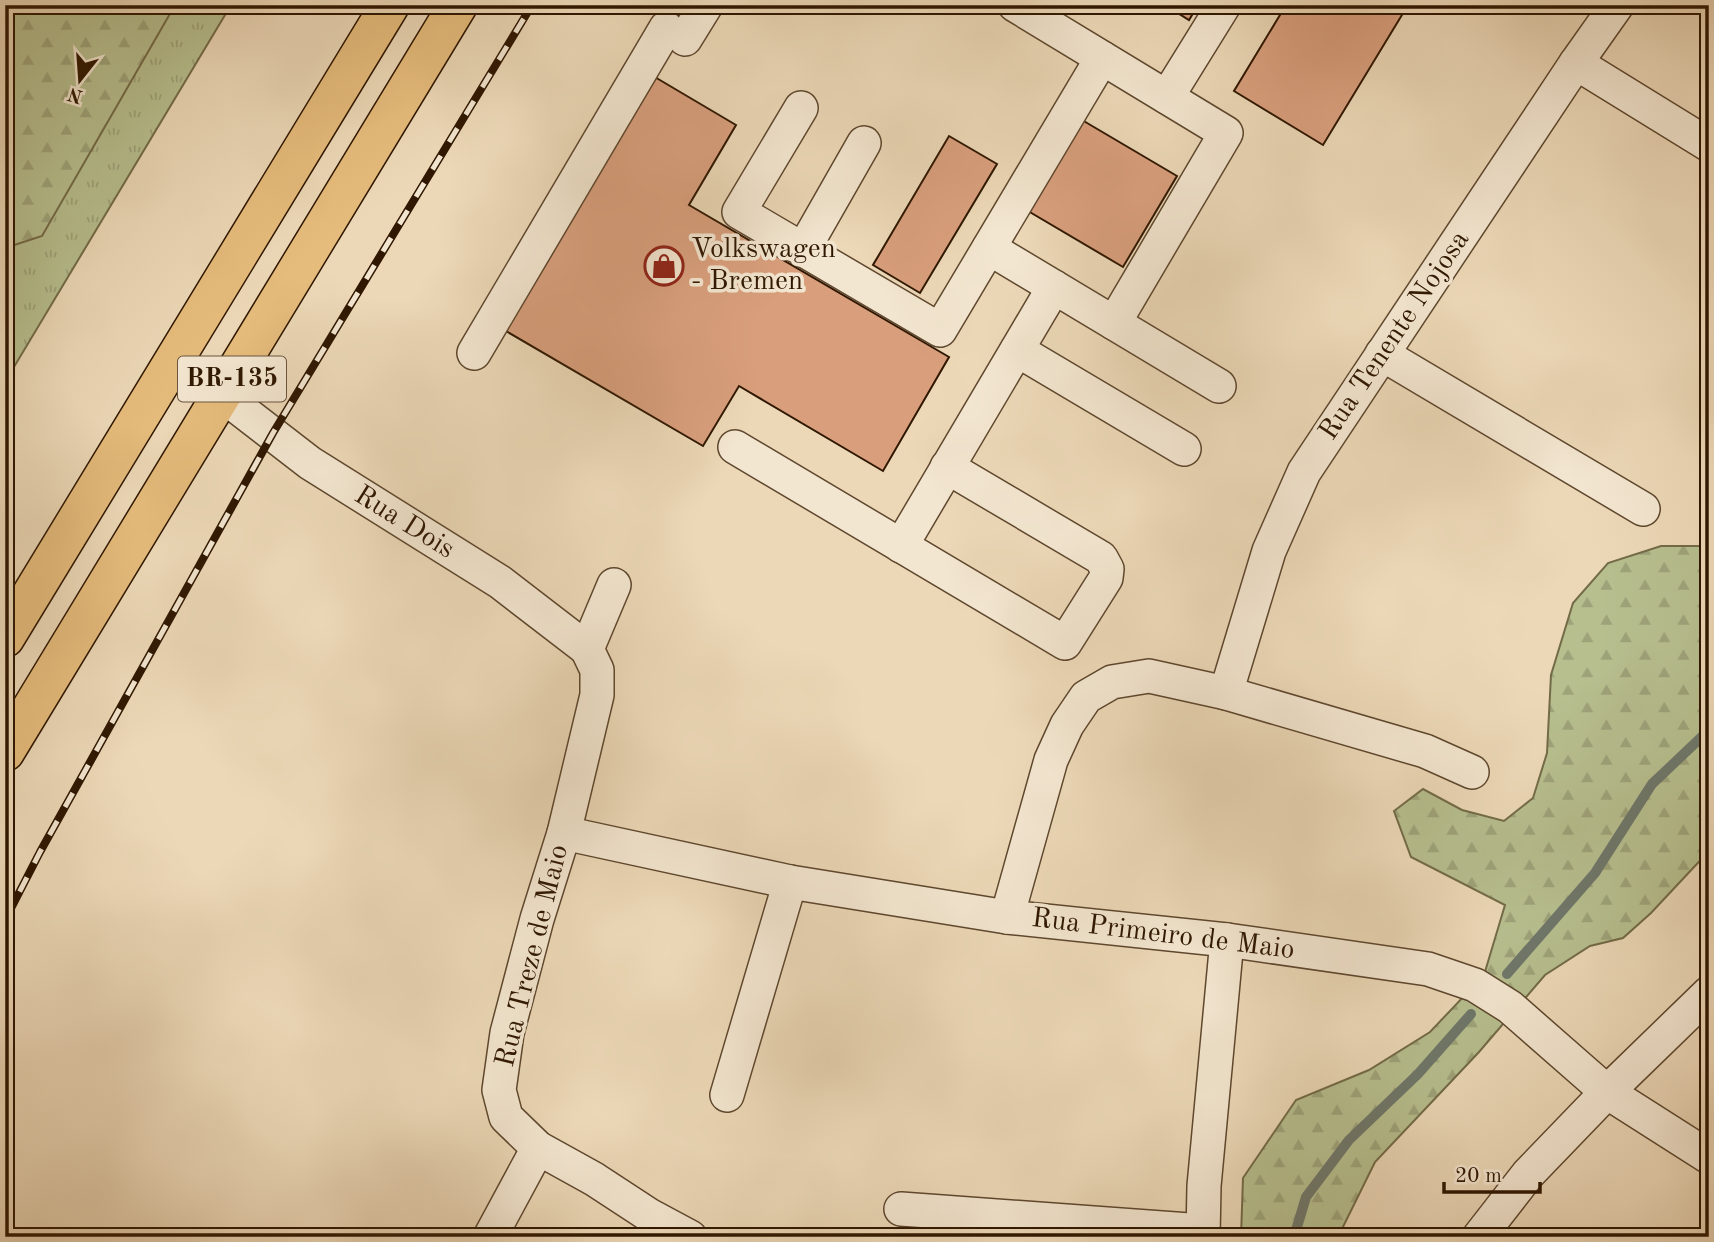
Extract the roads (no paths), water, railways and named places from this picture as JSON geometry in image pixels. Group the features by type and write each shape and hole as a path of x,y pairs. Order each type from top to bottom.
{"highway":[{"name":"BR-135","path":"5,638 390,5"},
{"name":"BR-135","path":"5,752 458,5"}],"street":[{"path":"474,353 676,34 706,5"},
{"path":"1016,5 1226,133 1114,323"},
{"path":"1167,97 1224,5"},
{"name":"Rua Tenente Nojosa","path":"1226,692 1269,551 1304,472 1617,5"},
{"path":"801,108 740,212 940,330 1102,58"},
{"path":"1576,63 1709,145"},
{"path":"803,250 864,143"},
{"path":"989,248 1219,386"},
{"path":"901,545 1054,287"},
{"path":"1017,350 1184,449"},
{"path":"1382,354 1643,509"},
{"name":"Rua Dois","path":"222,395 310,463 500,582 587,649"},
{"path":"735,447 1065,643 1106,578 1107,569 1101,558 947,467"},
{"path":"587,649 614,585"},
{"name":"Rua Treze de Maio","path":"587,649 597,670 597,695 564,833 537,919 507,1033 499,1090 506,1117 538,1148 690,1237"},
{"path":"1007,917 1051,760 1067,725 1086,697 1112,682 1149,676 1226,692 1425,751 1472,772"},
{"name":"Rua Primeiro de Maio","path":"564,833 790,881 1007,917 1227,940 1428,969 1475,985 1510,1007 1606,1092 1709,1157"},
{"path":"727,1096 790,881"},
{"path":"901,1209 1203,1234 1204,1186 1227,940"},
{"path":"1479,1237 1528,1174 1606,1092 1709,993"},
{"path":"490,1237 538,1148"}],"waterway":[{"path":"1507,974 1595,873 1652,784 1709,730"},
{"path":"1294,1237 1306,1197 1349,1140 1418,1074 1471,1014"}],"railway":[{"path":"5,920 40,852 273,433 532,5"}],"place":[{"name":"Volkswagen - Bremen","path":"664,266"}]}
